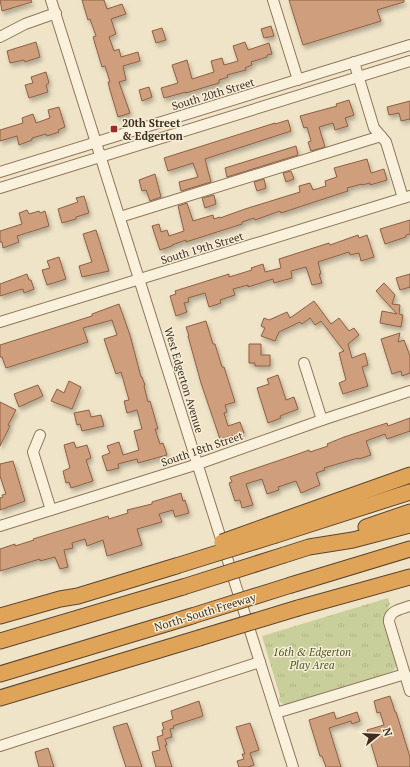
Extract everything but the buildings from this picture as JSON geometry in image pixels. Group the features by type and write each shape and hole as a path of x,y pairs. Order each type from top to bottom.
{"highway":[{"path":"274,529 410,475"},
{"path":"0,616 60,599 78,596 274,529 410,492"},
{"path":"0,642 284,555 410,512"},
{"path":"309,547 353,540 410,525"},
{"name":"North-South Freeway","path":"0,674 410,549"},
{"path":"0,698 298,608 410,577"}],"street":[{"name":"West Edgerton Avenue","path":"52,0 293,767"},
{"path":"273,0 300,95"},
{"path":"0,37 25,24 56,13"},
{"name":"South 20th Street","path":"0,172 410,45"},
{"path":"0,188 410,60"},
{"path":"354,62 374,128 386,142 407,197"},
{"path":"160,122 165,137"},
{"path":"120,217 381,136"},
{"path":"35,162 40,176"},
{"name":"South 19th Street","path":"0,322 407,197"},
{"path":"304,364 322,420"},
{"name":"South 18th Street","path":"0,526 198,464 322,420 410,392"},
{"path":"40,435 33,452 50,510"},
{"path":"410,606 390,614 389,622 410,691"},
{"path":"0,746 260,662"},
{"path":"276,713 405,674"}],"green space":[{"name":"16th & Edgerton Play Area","path":"388,598 390,604 384,615 384,625 397,663 395,669 391,672 294,702 293,704 285,705 280,702 280,696 262,636"}],"place":[{"name":"20th Street & Edgerton","path":"114,129"}]}
